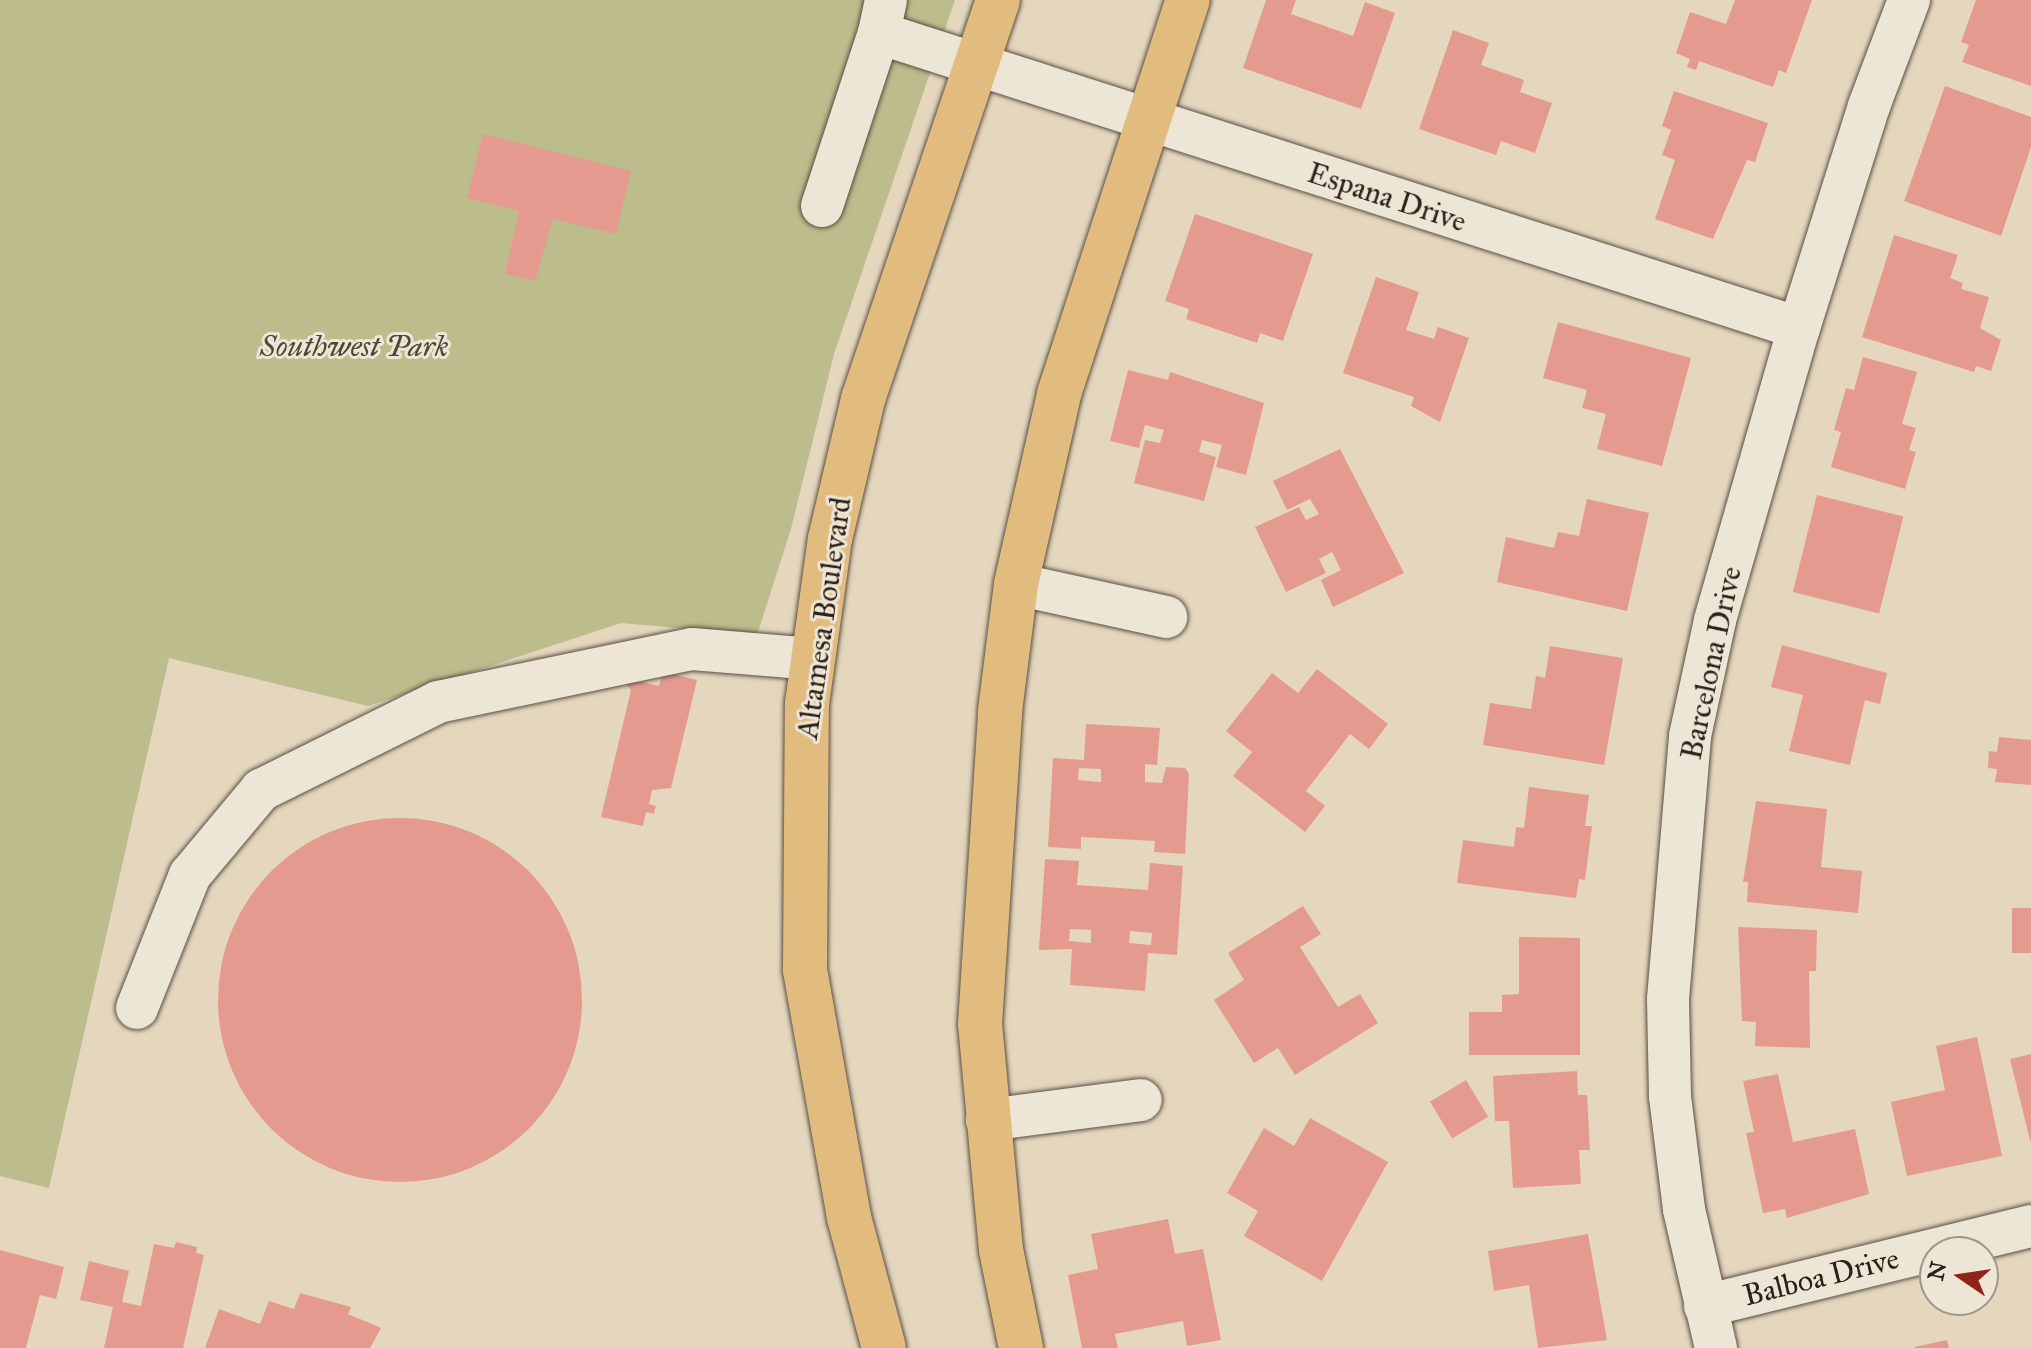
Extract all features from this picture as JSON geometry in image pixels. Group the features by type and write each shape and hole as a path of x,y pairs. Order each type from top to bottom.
{"main road":[{"name":"Altamesa Boulevard","path":"884,1348 849,1217 805,970 802,866 813,659 830,539 863,399 998,0"},
{"path":"1021,1348 1001,1250 980,1024 983,921 1016,584 1059,394 1145,121 1188,0"}],"street":[{"name":"Barcelona Drive","path":"1716,1348 1684,1209 1670,1082 1668,999 1690,736 1715,620 1799,328 1869,106 1909,0"},
{"name":"Espana Drive","path":"883,16 976,61 1145,121 1799,328"},
{"path":"822,206 883,16"},
{"path":"1016,584 1166,617"},
{"path":"137,1008 190,875 261,790 438,702 692,649 813,659"},
{"path":"987,1120 1141,1100"},
{"name":"Balboa Drive","path":"1705,1306 2031,1226"}],"green space":[{"name":"Southwest Park","path":"0,0 955,0 834,354 791,529 757,635 621,623 368,706 169,658 49,1188 0,1176"}],"building":[{"path":"1266,0 1296,0 1291,14 1353,36 1365,2 1395,13 1361,109 1243,68"},
{"path":"1735,0 1812,0 1786,73 1779,70 1773,87 1699,61 1696,70 1687,67 1690,59 1676,53 1690,12 1726,24"},
{"path":"1976,0 2031,0 2031,86 1962,62 1969,45 1961,42"},
{"path":"1453,30 1489,43 1481,65 1524,80 1520,92 1552,103 1535,153 1501,141 1496,155 1419,129"},
{"path":"1945,86 2031,117 2031,147 2001,236 1904,201"},
{"path":"1674,91 1768,123 1755,162 1747,160 1713,239 1655,219 1675,160 1662,155 1671,130 1662,126"},
{"path":"483,134 631,171 616,234 553,219 535,281 505,274 519,211 467,198"},
{"path":"1195,214 1313,254 1283,341 1260,333 1257,343 1186,319 1189,309 1165,301"},
{"path":"1894,235 1958,255 1950,278 1963,283 1961,289 1989,297 1980,328 2001,340 1991,371 1976,366 1974,372 1862,337"},
{"path":"1376,277 1419,292 1406,330 1434,339 1438,327 1469,338 1440,422 1411,406 1414,397 1343,373"},
{"path":"1558,322 1691,358 1662,466 1597,449 1606,414 1582,408 1587,390 1543,378"},
{"path":"1863,357 1917,372 1902,424 1916,428 1909,450 1916,452 1905,489 1831,467 1841,432 1834,430 1846,388 1854,390"},
{"path":"1128,370 1168,380 1170,372 1264,403 1246,475 1216,467 1222,445 1202,440 1199,452 1216,457 1204,501 1134,483 1145,440 1160,443 1164,430 1145,425 1139,448 1110,441"},
{"path":"1340,449 1404,573 1333,607 1321,580 1341,570 1332,552 1319,559 1326,573 1286,592 1255,527 1299,507 1306,520 1319,514 1310,499 1287,510 1273,481"},
{"path":"1817,495 1903,517 1879,614 1793,592"},
{"path":"1587,499 1649,513 1627,611 1497,582 1506,537 1554,548 1558,532 1579,536"},
{"path":"1782,645 1887,673 1880,704 1865,700 1850,765 1789,751 1803,695 1771,687"},
{"path":"1550,646 1623,658 1604,765 1483,745 1490,703 1531,709 1536,676 1545,678"},
{"path":"1317,669 1388,724 1369,749 1350,734 1306,791 1325,806 1305,832 1233,776 1252,752 1226,731 1272,673 1298,693"},
{"path":"663,672 697,680 671,788 652,790 649,804 656,806 654,814 646,812 643,826 601,817 631,690 621,677 659,686"},
{"path":"1086,724 1160,728 1157,765 1145,764 1145,782 1162,783 1166,767 1185,768 1189,774 1185,854 1154,852 1155,841 1081,837 1081,849 1048,847 1053,758 1084,760","holes":["1079,768 1101,769 1101,782 1078,780"]},
{"path":"1999,737 2031,740 2031,785 1995,782 1997,769 1988,768 1989,751 1997,752"},
{"path":"1529,787 1589,795 1585,826 1592,826 1585,880 1579,879 1576,898 1457,883 1463,840 1514,847 1516,827 1524,828"},
{"path":"1756,801 1827,809 1821,867 1862,871 1858,913 1747,902 1748,882 1743,882"},
{"path":"400,818 435,822 470,832 501,849 529,871 551,899 568,930 578,965 582,1000 578,1035 568,1070 551,1101 529,1129 501,1151 470,1168 435,1178 400,1182 365,1178 330,1168 299,1151 271,1129 249,1101 232,1070 222,1035 218,1000 222,965 232,930 249,899 271,871 299,849 330,832 365,822"},
{"path":"1045,859 1079,861 1077,885 1148,890 1150,863 1183,866 1177,955 1148,953 1145,991 1070,985 1072,949 1039,950","holes":["1070,929 1091,930 1091,943 1069,941","1130,931 1152,933 1151,945 1129,943"]},
{"path":"1303,906 1321,934 1300,947 1338,1007 1360,994 1378,1023 1295,1075 1278,1048 1254,1063 1214,1000 1244,980 1228,953"},
{"path":"2012,908 2031,908 2031,953 2012,953"},
{"path":"1738,927 1817,930 1816,971 1809,971 1810,1048 1755,1046 1756,1022 1742,1021"},
{"path":"1519,937 1580,938 1580,1055 1469,1055 1469,1012 1502,1012 1502,995 1519,994"},
{"path":"1977,1037 2002,1156 1907,1176 1891,1102 1945,1090 1936,1046"},
{"path":"2031,1054 2031,1140 2030,1140 2010,1059"},
{"path":"1577,1071 1578,1095 1587,1095 1590,1150 1579,1150 1581,1184 1513,1188 1509,1121 1495,1121 1493,1076"},
{"path":"1778,1074 1793,1142 1855,1129 1869,1194 1787,1218 1785,1209 1763,1213 1746,1133 1754,1132 1743,1081"},
{"path":"1466,1080 1488,1117 1452,1138 1430,1102"},
{"path":"1310,1118 1388,1162 1322,1281 1244,1236 1258,1211 1227,1193 1264,1128 1294,1146"},
{"path":"1168,1219 1175,1254 1203,1249 1221,1340 1187,1346 1183,1321 1115,1334 1118,1348 1082,1348 1068,1275 1098,1269 1091,1234"},
{"path":"1588,1234 1607,1340 1538,1348 1529,1285 1494,1291 1488,1251"},
{"path":"176,1242 197,1247 196,1253 204,1255 183,1348 104,1348 113,1307 80,1300 89,1261 129,1271 122,1302 141,1306 154,1244 174,1248"},
{"path":"0,1250 64,1267 56,1299 40,1295 26,1348 0,1348"},
{"path":"300,1293 351,1307 348,1314 381,1328 370,1348 205,1348 219,1309 260,1324 269,1301 294,1309"},
{"path":"1947,1340 1949,1348 1914,1348 1914,1347"}]}
